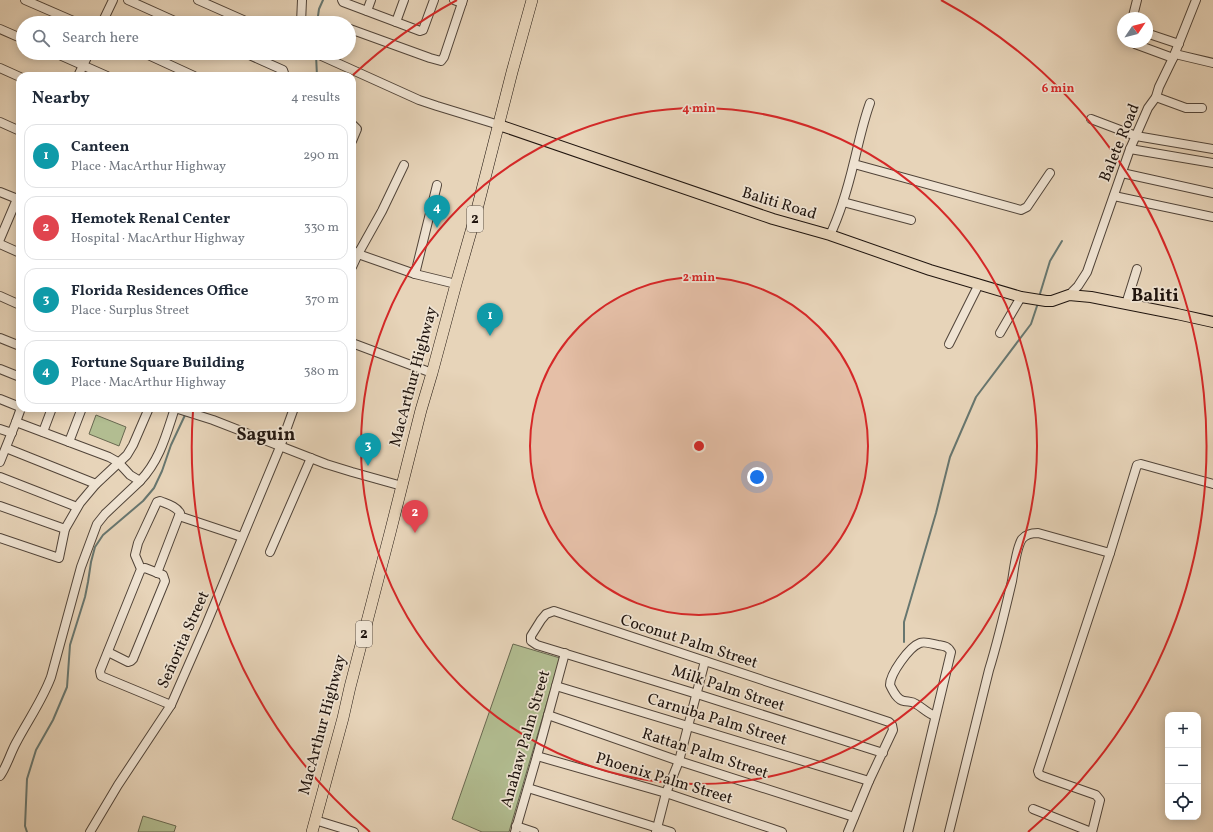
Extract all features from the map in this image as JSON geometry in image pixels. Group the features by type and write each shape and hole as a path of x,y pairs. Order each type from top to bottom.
{"highway":[{"name":"MacArthur Highway","path":"312,832 343,718 421,410 474,221 532,0"}],"main road":[{"name":"Baliti Road","path":"499,125 773,219 830,235 930,270 1032,300 1049,301 1069,295"},
{"path":"1069,295 1091,297 1213,322"}],"street":[{"path":"25,0 62,16"},
{"path":"105,16 113,0"},
{"path":"128,0 163,16"},
{"path":"198,0 234,16"},
{"path":"301,16 302,0"},
{"path":"342,0 343,2 366,11 422,31 434,0"},
{"path":"366,11 371,0"},
{"path":"396,22 404,0"},
{"path":"356,31 441,61 444,57 463,2 454,0"},
{"path":"1134,12 1137,0"},
{"name":"Balete Road","path":"1069,295 1078,286 1087,272 1130,149 1148,108 1156,97 1196,0"},
{"path":"0,29 16,36"},
{"path":"1153,35 1179,44"},
{"path":"1148,48 1174,56 1213,63"},
{"path":"71,60 98,72"},
{"path":"80,72 85,60"},
{"path":"159,60 185,72"},
{"path":"259,60 282,72"},
{"path":"331,60 419,100 499,125"},
{"path":"0,68 16,75"},
{"path":"1156,97 1186,108 1202,108"},
{"path":"830,235 836,224 843,202 854,164 864,119 870,103"},
{"path":"1092,119 1136,136 1213,149"},
{"path":"0,122 16,129"},
{"path":"1130,149 1213,163"},
{"path":"854,164 1021,210 1027,207 1050,174"},
{"path":"356,250 382,211 404,165"},
{"path":"1122,173 1213,193"},
{"path":"415,274 437,185"},
{"path":"0,192 16,199"},
{"path":"1114,196 1213,217"},
{"path":"843,202 911,220"},
{"path":"0,239 16,204"},
{"path":"0,244 16,251"},
{"path":"356,252 415,274 456,284"},
{"path":"1126,304 1137,269"},
{"path":"949,344 979,284"},
{"path":"0,296 16,303"},
{"path":"1000,333 1021,297"},
{"path":"0,338 16,344"},
{"path":"356,344 432,373"},
{"path":"0,369 16,375"},
{"path":"0,399 16,406"},
{"path":"0,461 19,412"},
{"path":"43,432 50,412"},
{"path":"69,442 80,412"},
{"path":"0,538 58,558 65,529 77,507 96,484 126,455 133,445 147,412"},
{"path":"0,776 16,743 37,707 51,677 81,568 97,524 150,469 160,452 175,412"},
{"path":"186,412 213,420 311,458 352,472 402,486"},
{"name":"Señorita Street","path":"90,832 118,785 171,705 280,447 293,412"},
{"path":"16,422 118,462 130,475 140,481"},
{"path":"0,429 12,433"},
{"path":"6,448 96,484"},
{"path":"270,552 311,458"},
{"path":"1033,809 1092,832 1100,800 1098,797 1042,776 1038,771 1138,464 1213,484"},
{"path":"0,477 77,507"},
{"path":"157,572 180,512 178,509 160,501 157,502 138,543 134,555 141,569 100,671 101,676 171,705"},
{"path":"0,506 65,529"},
{"path":"179,516 242,537"},
{"path":"949,832 996,647 1019,544 1027,535 1038,533 1110,553"},
{"path":"108,652 128,662 133,659 165,581 164,575 145,568 141,569"},
{"name":"Coconut Palm Street","path":"565,653 537,645 531,641 531,636 541,620 546,614 554,611 889,722 892,725 893,730 883,753"},
{"path":"908,832 951,652 946,646 922,642 914,646 904,657 891,679 890,685 898,698 902,701 918,704 928,713 935,716"},
{"name":"Anahaw Palm Street","path":"515,829 528,788 565,653"},
{"name":"Milk Palm Street","path":"565,653 883,753"},
{"path":"657,830 666,793 679,761 705,661"},
{"name":"Carnuba Palm Street","path":"556,686 869,781"},
{"name":"Rattan Palm Street","path":"548,715 679,761 854,817"},
{"path":"848,832 869,781 883,753"},
{"name":"Phoenix Palm Street","path":"537,756 666,793 782,832"},
{"path":"528,788 657,830 671,832"},
{"path":"315,820 354,832"},
{"path":"515,829 534,832"}],"green space":[{"path":"96,415 126,427 119,446 89,434"},
{"path":"513,644 560,658 509,832 482,832 452,819"},
{"path":"143,816 176,826 174,832 138,832"}],"waterway":[{"path":"318,16 323,0"},
{"path":"316,60 317,72"},
{"path":"1039,297 1050,261 1062,241"},
{"path":"904,642 904,622 936,513 950,457 976,397 1031,324 1038,303"},
{"path":"27,832 25,826 27,779 36,750 53,720 67,687 70,645 85,597 95,547 103,535 143,501 154,488 171,445 186,413"}],"place":[{"name":"Fortune Square Building","path":"437,228"},
{"name":"Canteen","path":"490,336"},
{"name":"Florida Residences Office","path":"368,466"},
{"name":"Hemotek Renal Center","path":"415,533"}],"district":[{"name":"Baliti","path":"1155,296"},
{"name":"Saguin","path":"266,435"}]}
